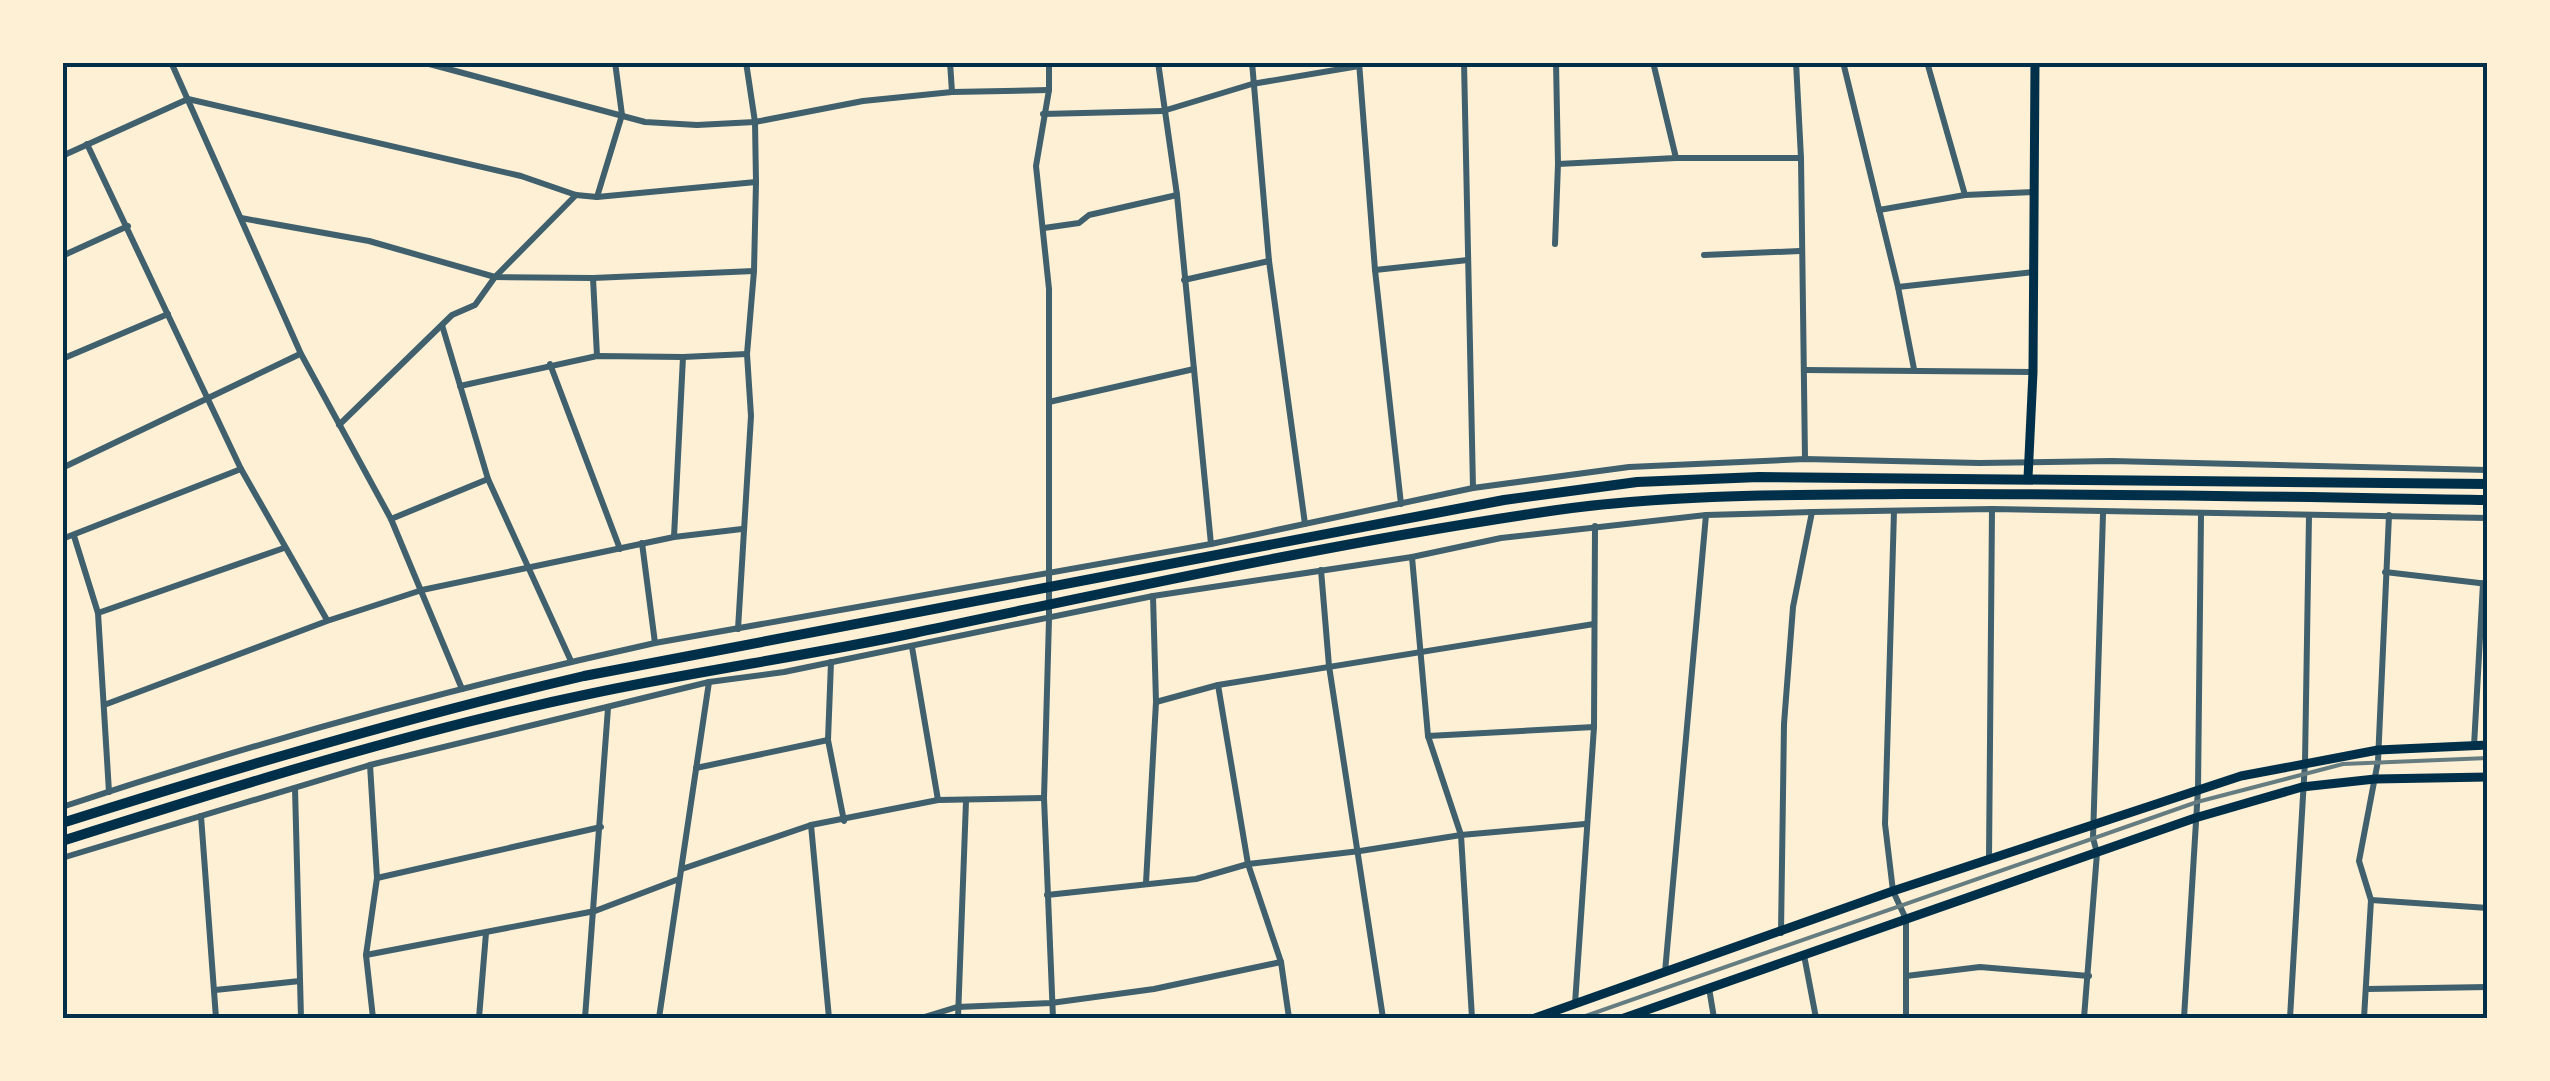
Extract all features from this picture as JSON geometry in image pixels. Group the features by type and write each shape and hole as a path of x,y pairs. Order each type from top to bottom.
{"highway":[{"path":"62,823 328,741 464,704 724,648 1601,485 1759,476 2488,484"},
{"path":"62,842 266,778 467,722 587,694 1506,517 1636,501 1756,496 1980,494 2488,500"}],"main road":[{"path":"2028,478 2034,372 2035,62"},
{"path":"1535,1018 2094,822 2240,776 2378,750 2488,745"},
{"path":"1624,1018 2196,818 2302,787 2375,779 2488,777"}],"street":[{"path":"62,66 70,62"},
{"path":"171,62 300,354 391,519 462,689"},
{"path":"422,62 622,115 673,124 754,122 863,101 952,92 1049,90"},
{"path":"597,197 622,115 616,62"},
{"path":"738,629 751,416 747,354 756,182 746,62"},
{"path":"950,62 952,92"},
{"path":"1049,62 1049,90 1036,166 1049,289 1050,619 1044,798 1053,1018"},
{"path":"1158,62 1177,195 1211,544"},
{"path":"1252,62 1269,261 1305,524"},
{"path":"1464,62 1473,488"},
{"path":"1555,244 1556,62"},
{"path":"1653,62 1676,158"},
{"path":"1796,62 1805,458"},
{"path":"1843,62 1914,369"},
{"path":"1927,62 1965,195"},
{"path":"1043,114 1163,112 1252,84 1359,64 1375,270 1401,505"},
{"path":"62,156 188,99 521,176 576,195 597,197 756,182"},
{"path":"87,144 241,470 327,621"},
{"path":"1558,164 1676,158 1801,158"},
{"path":"1879,210 1965,195 2034,192"},
{"path":"339,425 452,315 475,305 495,277 576,195"},
{"path":"1044,228 1079,223 1088,215 1177,195"},
{"path":"240,217 370,241 495,277 594,278 754,271"},
{"path":"62,256 128,226"},
{"path":"1704,254 1800,251"},
{"path":"1375,270 1468,260"},
{"path":"1184,280 1269,261"},
{"path":"1898,287 2034,272"},
{"path":"594,278 598,356"},
{"path":"62,358 168,314"},
{"path":"442,326 488,479 571,662"},
{"path":"62,468 300,354"},
{"path":"460,386 598,356 683,358 747,354"},
{"path":"674,537 683,358"},
{"path":"550,364 620,550"},
{"path":"1049,402 1194,369"},
{"path":"1804,370 2034,372"},
{"path":"62,807 462,689 655,643 1211,544 1473,488 1629,467 1805,458 2488,470"},
{"path":"62,539 241,470"},
{"path":"391,519 488,479"},
{"path":"1989,860 1992,509"},
{"path":"62,858 370,766 709,682 912,647 1153,596 1412,556 1501,538 1706,515 1812,512 1992,509 2488,518"},
{"path":"1894,511 1885,800 1894,891 1906,919 1906,1018"},
{"path":"1780,933 1784,724 1793,607 1812,512"},
{"path":"2084,1018 2097,853 2094,822 2103,514"},
{"path":"1665,974 1706,515"},
{"path":"2184,1018 2198,789 2201,515"},
{"path":"2364,1018 2370,900 2359,861 2378,750 2389,515"},
{"path":"2290,1018 2305,762 2309,516"},
{"path":"1576,1006 1594,726 1595,526"},
{"path":"104,705 327,621 422,590 642,543 742,529"},
{"path":"74,536 98,614 110,792"},
{"path":"642,543 655,643"},
{"path":"98,614 284,548"},
{"path":"1412,556 1428,736 1460,835 1472,1018"},
{"path":"1321,570 1330,666 1383,1018"},
{"path":"2384,572 2485,583 2474,746"},
{"path":"1146,883 1156,702 1153,596"},
{"path":"1156,702 1218,686 1330,666 1420,655 1594,624"},
{"path":"912,647 938,800"},
{"path":"832,662 828,740 844,821"},
{"path":"660,1018 709,682"},
{"path":"1218,686 1248,864 1281,962 1289,1018"},
{"path":"585,1018 596,911 608,708"},
{"path":"1428,736 1594,726"},
{"path":"696,768 828,740"},
{"path":"370,766 377,878 366,955 374,1018"},
{"path":"296,788 301,1018"},
{"path":"366,955 596,911 811,825 938,800 1044,798"},
{"path":"958,1018 966,801"},
{"path":"201,816 216,1018"},
{"path":"1047,895 1196,879 1248,864 1360,852 1460,835 1585,824"},
{"path":"811,825 830,1018"},
{"path":"377,878 601,827"},
{"path":"2370,900 2488,908"},
{"path":"479,1018 486,933"},
{"path":"1804,955 1816,1018"},
{"path":"921,1018 957,1007 1051,1003 1154,989 1281,962"},
{"path":"1906,976 1980,968 2089,976"},
{"path":"215,990 300,982"},
{"path":"2368,989 2488,987"},
{"path":"1709,988 1714,1018"}],"railway":[{"path":"1580,1018 2197,802 2343,764 2488,758"}]}
